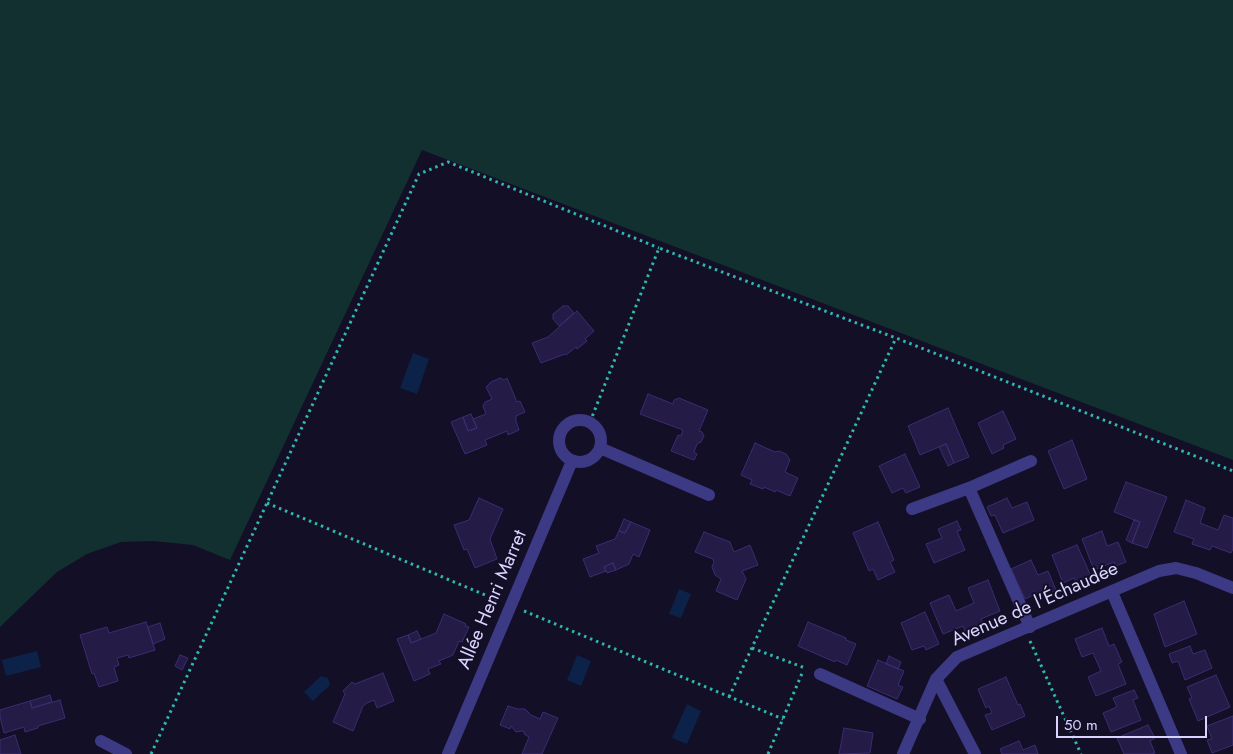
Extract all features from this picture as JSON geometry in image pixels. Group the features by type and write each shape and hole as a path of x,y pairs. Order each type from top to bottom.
{"street":[{"path":"579,420 590,422 600,431 602,443 600,448 597,455 585,462 572,460 563,454 559,443 561,432 568,423 579,420"},
{"path":"600,448 709,495"},
{"name":"Allée Henri Marret","path":"448,754 572,460"},
{"path":"912,509 969,488 1031,461"},
{"path":"969,488 1027,628"},
{"name":"Avenue de l'Échaudée","path":"903,754 936,679 957,657 1159,571 1176,568 1196,572 1233,588"},
{"path":"1112,592 1182,754"},
{"path":"820,674 920,719"},
{"path":"936,679 975,754"},
{"path":"101,741 126,754"}],"path":[{"path":"151,754 419,174 448,162 659,248 896,338 1233,471"},
{"path":"590,422 659,248"},
{"path":"729,697 896,338"},
{"path":"1027,628 1081,754"},
{"path":"752,648 820,674"},
{"path":"768,754 804,668"}],"green space":[{"path":"0,0 1233,0 1233,460 422,150 230,560 193,545 153,541 121,542 87,554 57,572 0,627"}],"water":[{"path":"413,353 429,359 417,394 400,388"},
{"path":"679,589 691,594 681,618 669,614"},
{"path":"37,651 41,667 6,676 2,660"},
{"path":"577,655 591,661 581,686 567,680"},
{"path":"321,676 328,678 330,685 313,701 304,692"},
{"path":"687,704 701,711 687,744 672,738"}],"building":[{"path":"563,306 568,306 574,313 559,326 553,319 553,314"},
{"path":"577,311 594,331 585,339 587,341 577,349 576,347 566,355 541,363 532,343 548,337"},
{"path":"500,378 504,380 507,378 517,402 520,401 525,412 516,416 519,430 508,435 507,431 485,440 487,445 465,454 451,422 463,417 468,431 477,428 473,419 486,414 483,406 485,402 492,399 486,387 491,382"},
{"path":"648,394 673,404 674,400 679,398 708,410 699,431 704,436 701,442 697,444 694,452 697,454 694,460 671,451 678,435 681,436 683,430 640,414"},
{"path":"948,408 969,457 954,463 946,444 920,455 908,426"},
{"path":"1003,411 1016,439 1003,445 1004,448 992,454 978,423"},
{"path":"471,414 477,428 468,431 463,417"},
{"path":"1072,440 1087,479 1064,489 1048,451"},
{"path":"755,443 775,452 779,451 786,454 790,460 785,472 798,478 790,496 776,490 775,492 750,484 752,480 741,475"},
{"path":"946,444 954,463 948,466 939,447"},
{"path":"905,454 920,487 906,493 903,488 892,493 879,466"},
{"path":"1126,482 1167,497 1147,548 1132,543 1140,522 1114,512"},
{"path":"479,498 503,509 490,539 497,559 475,568 467,549 464,550 454,525 469,520"},
{"path":"1007,498 1012,508 1027,502 1034,520 1003,533 995,515 991,516 987,507"},
{"path":"1186,500 1205,508 1200,523 1218,530 1224,515 1233,518 1233,549 1231,553 1212,546 1210,550 1192,544 1194,539 1174,532"},
{"path":"624,519 631,522 625,533 619,531"},
{"path":"1134,520 1140,522 1132,543 1126,540"},
{"path":"957,521 961,530 957,531 965,550 934,563 926,544 942,538 938,529"},
{"path":"631,522 650,530 639,557 633,554 629,564 616,570 613,563 604,567 606,571 590,577 583,559 599,553 596,546 615,539 619,531 625,533"},
{"path":"878,522 894,560 890,562 895,572 878,580 873,569 869,571 853,533"},
{"path":"1102,531 1107,546 1118,542 1126,562 1116,566 1114,562 1094,570 1082,539"},
{"path":"704,532 730,542 734,552 750,545 758,565 742,571 746,579 737,600 716,591 721,579 715,575 712,567 713,559 695,552"},
{"path":"1077,545 1091,576 1076,582 1074,578 1063,583 1052,555"},
{"path":"1031,560 1038,575 1048,571 1056,590 1047,595 1044,590 1025,599 1011,569"},
{"path":"613,563 616,570 607,573 604,567"},
{"path":"988,580 1000,611 981,619 983,623 965,631 963,626 943,634 930,603 949,595 956,611 974,603 968,588"},
{"path":"1184,601 1197,634 1165,647 1154,614"},
{"path":"925,612 939,644 926,650 924,646 912,650 901,623"},
{"path":"444,614 469,627 462,642 459,641 453,655 439,661 441,664 428,669 430,674 414,681 397,639 408,635 411,643 436,633"},
{"path":"146,622 155,650 129,658 128,655 117,658 119,665 114,667 118,681 99,687 94,673 92,674 80,635 107,627 109,633"},
{"path":"808,622 856,644 847,665 836,660 835,662 798,646"},
{"path":"160,623 165,639 153,644 148,627"},
{"path":"1102,628 1109,646 1114,644 1122,662 1118,664 1126,684 1096,696 1088,677 1101,671 1093,653 1082,657 1075,639"},
{"path":"417,631 421,639 411,643 408,635"},
{"path":"1190,646 1193,654 1205,650 1212,668 1185,680 1178,661 1172,663 1169,654"},
{"path":"180,655 188,658 182,670 175,666"},
{"path":"889,656 901,662 898,669 886,664"},
{"path":"878,660 904,671 898,685 903,687 897,699 867,686"},
{"path":"383,673 394,701 377,708 374,700 367,703 363,706 353,731 333,722 345,694 343,691 352,682 355,684"},
{"path":"1216,675 1230,707 1198,721 1189,699 1192,698 1187,687"},
{"path":"1006,677 1025,716 992,730 985,715 992,713 989,706 986,708 978,689"},
{"path":"1134,690 1138,698 1133,700 1141,720 1111,732 1103,713 1117,707 1113,698"},
{"path":"50,695 52,702 32,708 30,701"},
{"path":"60,700 65,718 25,732 24,727 4,733 0,710 30,701 32,708"},
{"path":"508,706 525,709 531,715 540,719 543,712 558,718 542,754 522,754 529,737 524,734 525,732 516,732 511,726 510,729 500,725"},
{"path":"1233,716 1233,745 1212,753 1207,740 1212,739 1207,726"},
{"path":"1148,725 1155,738 1150,741 1155,753 1124,754 1117,738"},
{"path":"844,728 873,733 870,753 839,754"},
{"path":"15,735 21,754 0,754 0,740"},
{"path":"1019,741 1023,750 1035,745 1038,754 1002,754 1000,749"}]}
